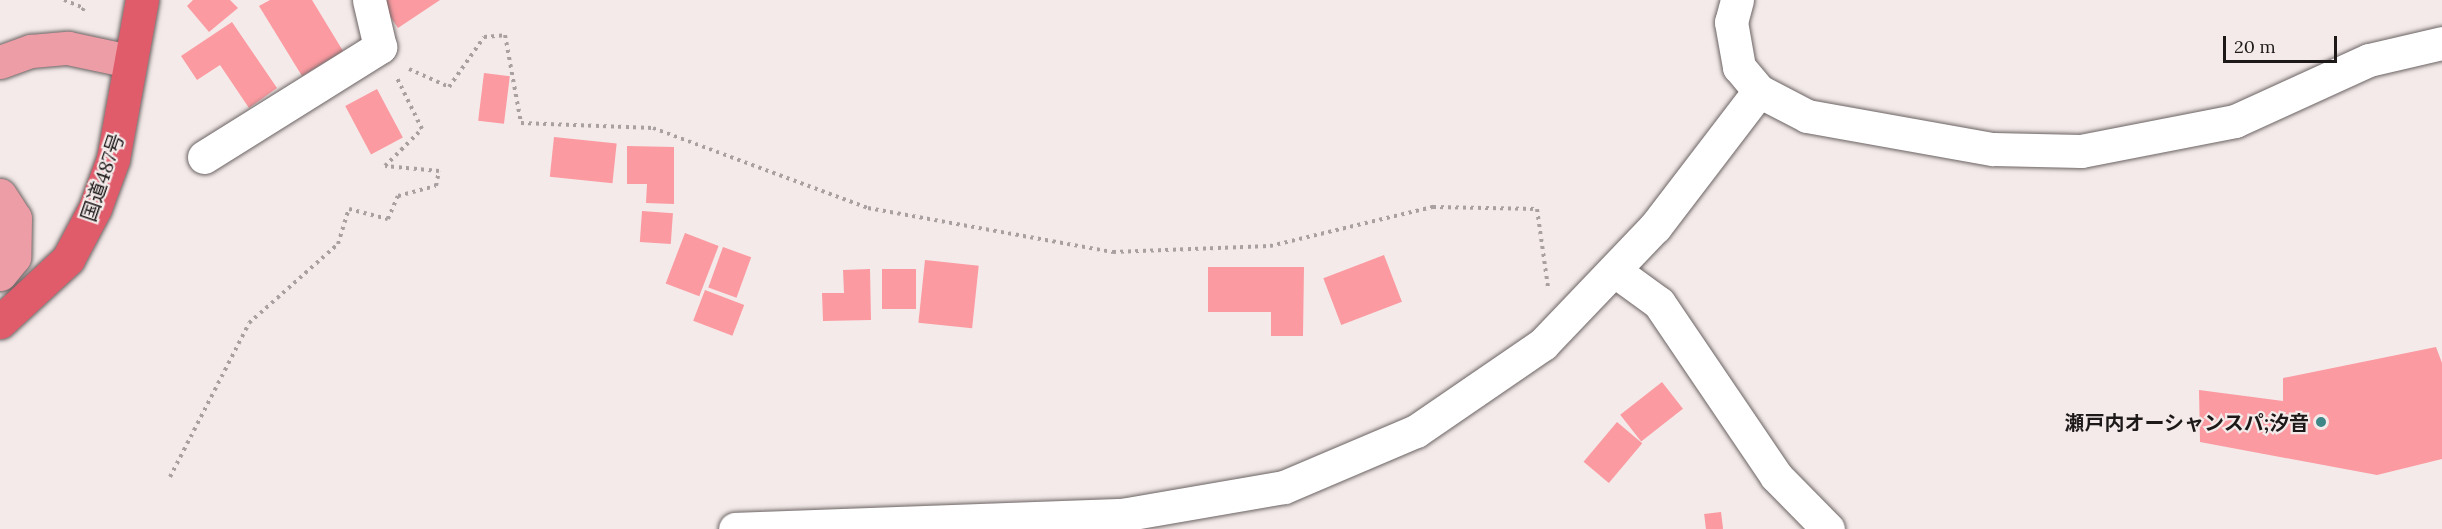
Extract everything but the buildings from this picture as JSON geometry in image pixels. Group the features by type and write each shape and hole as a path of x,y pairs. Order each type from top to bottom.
{"highway":[{"name":"国道487号","path":"0,322 68,259 95,207 113,159 129,61 142,0"}],"main road":[{"path":"0,62 30,51 68,48 129,61"},
{"path":"0,195 15,218 14,257 0,274"}],"street":[{"path":"204,157 380,47 369,0"},
{"path":"1737,0 1731,22 1739,66 1759,92 1807,116 1993,149 2081,151 2235,121 2369,60 2442,43"},
{"path":"735,529 1122,515 1284,487 1416,431 1543,344 1615,271 1759,92"},
{"path":"1615,271 1659,303 1776,476 1828,529"}],"path":[{"path":"64,0 84,8"},
{"path":"380,47 404,67 449,87 484,37 504,35 520,123 653,128 868,208 1113,252 1270,246 1433,207 1538,208 1544,275 1563,324"},
{"path":"170,477 249,323 338,244 350,209 388,219 398,196 436,186 438,171 385,166 422,129 380,47"}],"place":[{"name":"瀬戸内オーシャンスパ;汐音","path":"2321,422"}]}
